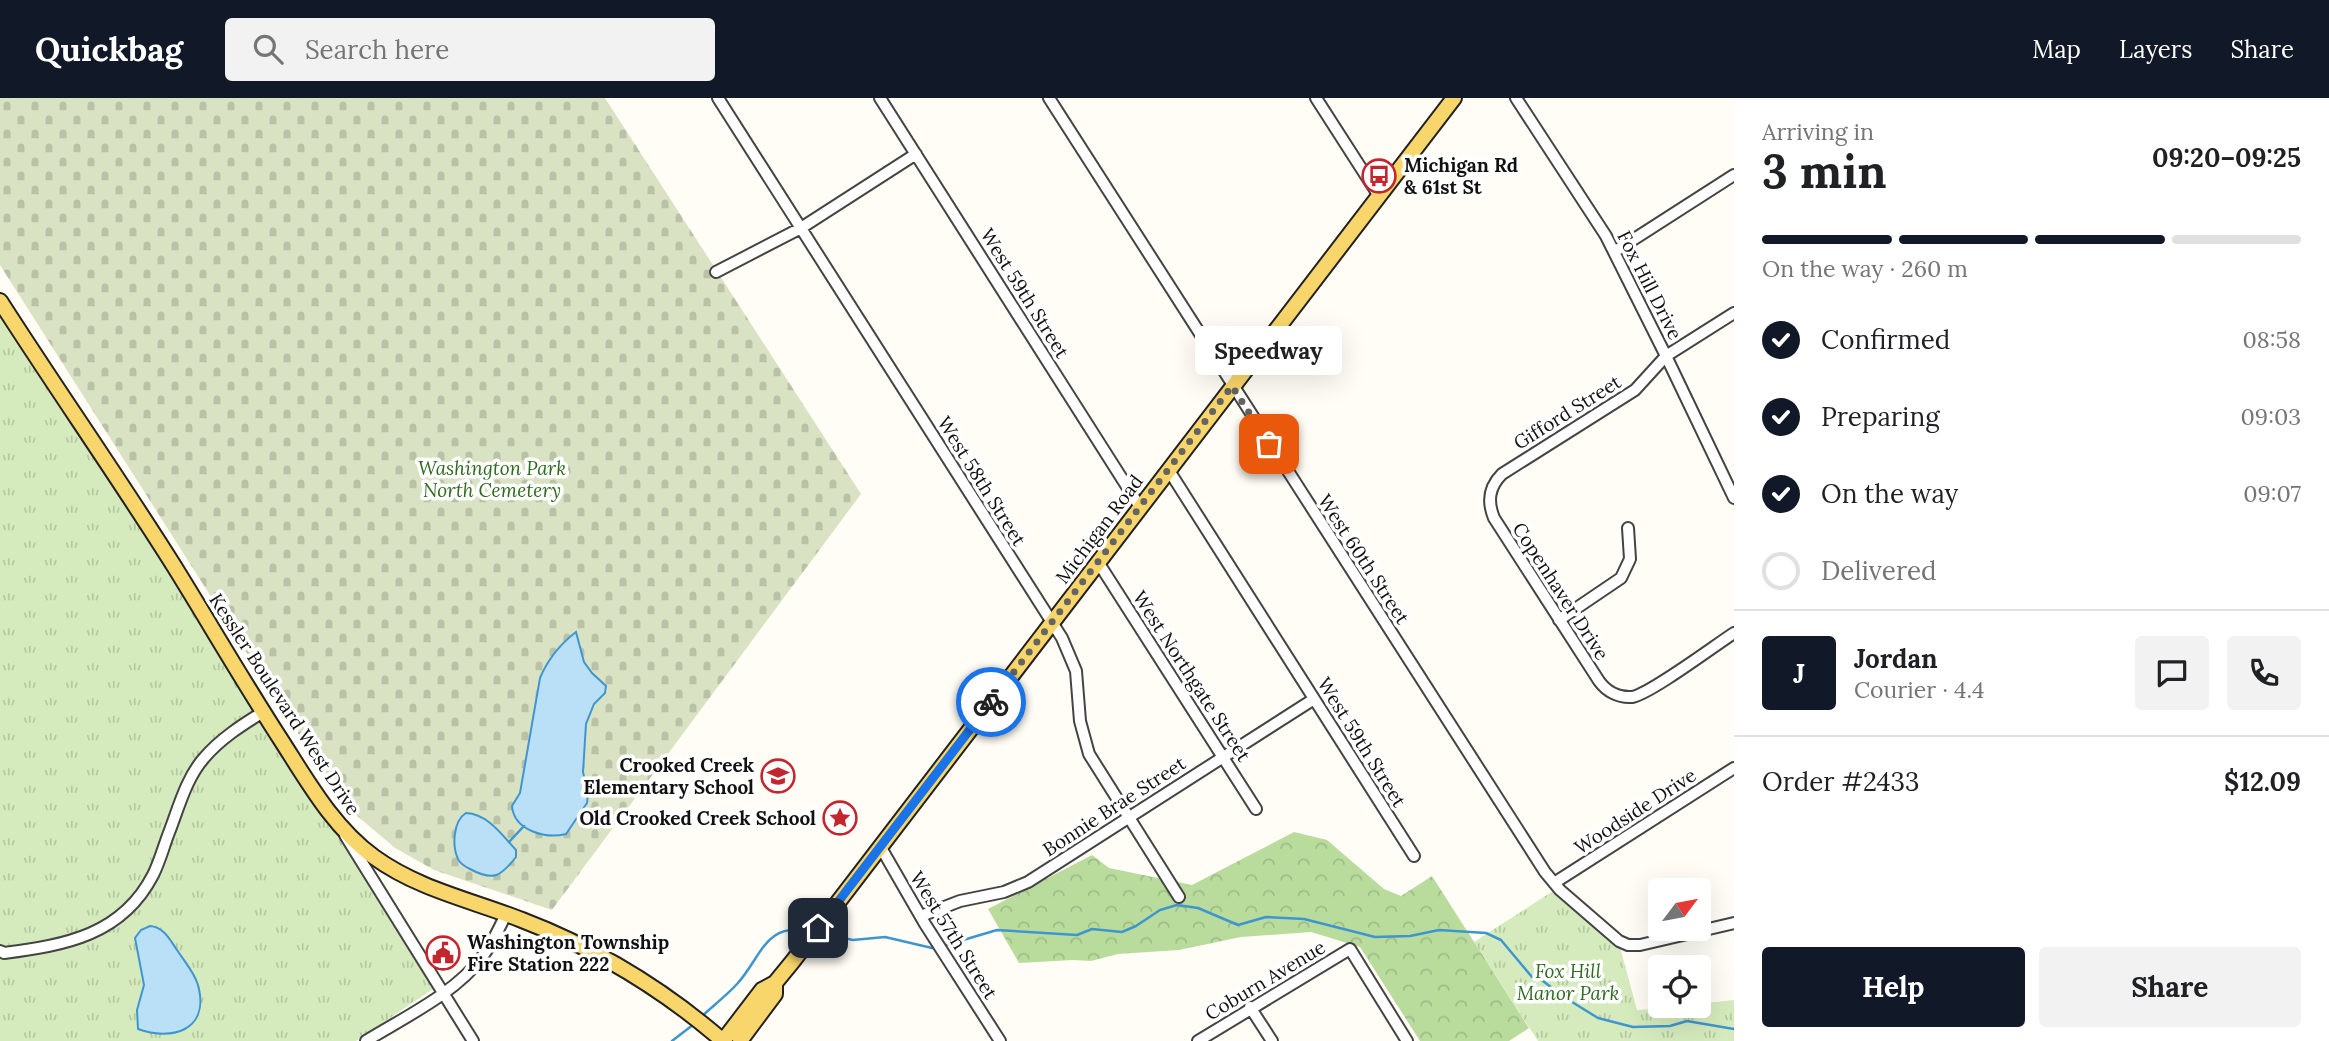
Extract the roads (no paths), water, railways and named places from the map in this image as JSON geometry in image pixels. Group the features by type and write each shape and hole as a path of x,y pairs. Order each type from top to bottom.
{"main road":[{"name":"Michigan Road","path":"723,1041 762,990 775,983 801,950 1454,98"},
{"name":"Kessler Boulevard West Drive","path":"0,301 172,563 263,712 338,824 356,843 408,878 553,932 612,962 684,1010 723,1041"},
{"name":"Michigan Road","path":"740,1041 775,994 775,983"}],"street":[{"name":"West 58th Street","path":"718,98 1052,623 1076,671 1080,721 1086,747 1179,897"},
{"name":"West 59th Street","path":"880,98 1140,507"},
{"name":"West 60th Street","path":"1049,98 1554,883 1619,941 1631,945 1734,923"},
{"path":"1316,98 1379,196"},
{"name":"Fox Hill Drive","path":"1516,98 1576,187 1614,252 1729,474 1734,498"},
{"path":"716,272 801,228 916,155"},
{"path":"1614,252 1734,175"},
{"name":"Gifford Street","path":"1490,494 1494,483 1503,474 1635,390 1666,355 1734,313"},
{"name":"West 59th Street","path":"1168,469 1414,856"},
{"name":"Copenhaver Drive","path":"1490,494 1489,503 1494,518 1559,620 1603,686 1620,696 1632,697 1644,693 1734,633"},
{"path":"1559,620 1621,578 1630,559 1628,528"},
{"name":"West Northgate Street","path":"1098,562 1256,809"},
{"name":"Bonnie Brae Street","path":"923,920 969,898 1017,888 1314,699"},
{"path":"0,951 4,953 71,941 99,930 138,900 153,874 183,793 203,758 237,728 263,712"},
{"name":"Woodside Drive","path":"1554,883 1734,768"},
{"path":"338,824 473,1041"},
{"name":"West 57th Street","path":"880,846 923,920 1000,1041"},
{"path":"366,1041 462,979 482,958 506,914"},
{"name":"Coburn Avenue","path":"1198,1041 1250,1007 1350,949 1407,1041"},
{"path":"1250,1007 1272,1041"}],"water":[{"path":"576,632 584,662 606,686 605,693 594,704 586,724 583,772 587,803 566,834 541,834 518,822 512,806 520,793 540,678 555,653"},
{"path":"466,813 488,821 516,850 516,857 501,873 491,876 478,873 459,861 455,834 458,822"},
{"path":"150,926 163,931 169,938 198,984 198,1015 184,1029 174,1033 163,1034 138,1029 137,1010 144,985 135,938 141,930"}],"waterway":[{"path":"509,842 524,826"},
{"path":"943,946 997,930 1077,935 1092,929 1122,932 1160,910 1177,905 1198,908 1238,925 1266,917 1304,919 1375,937 1410,936 1439,930 1486,933 1501,940 1532,977 1543,981 1598,1018 1633,1027 1670,1026 1687,1021 1734,1029"},
{"path":"701,1017 737,984 773,937 795,930 810,931"},
{"path":"820,933 853,940 885,937 937,947"},
{"path":"672,1041 694,1024"}],"place":[{"name":"Michigan Rd & 61st St","path":"1379,176"},
{"name":"Speedway","path":"1269,444"},
{"name":"Crooked Creek Elementary School","path":"778,776"},
{"name":"Old Crooked Creek School","path":"840,818"},
{"name":"Washington Township Fire Station 222","path":"443,953"}],"park label":[{"name":"Washington Park North Cemetery","path":"492,479"},
{"name":"Fox Hill Manor Park","path":"1568,982"}]}
